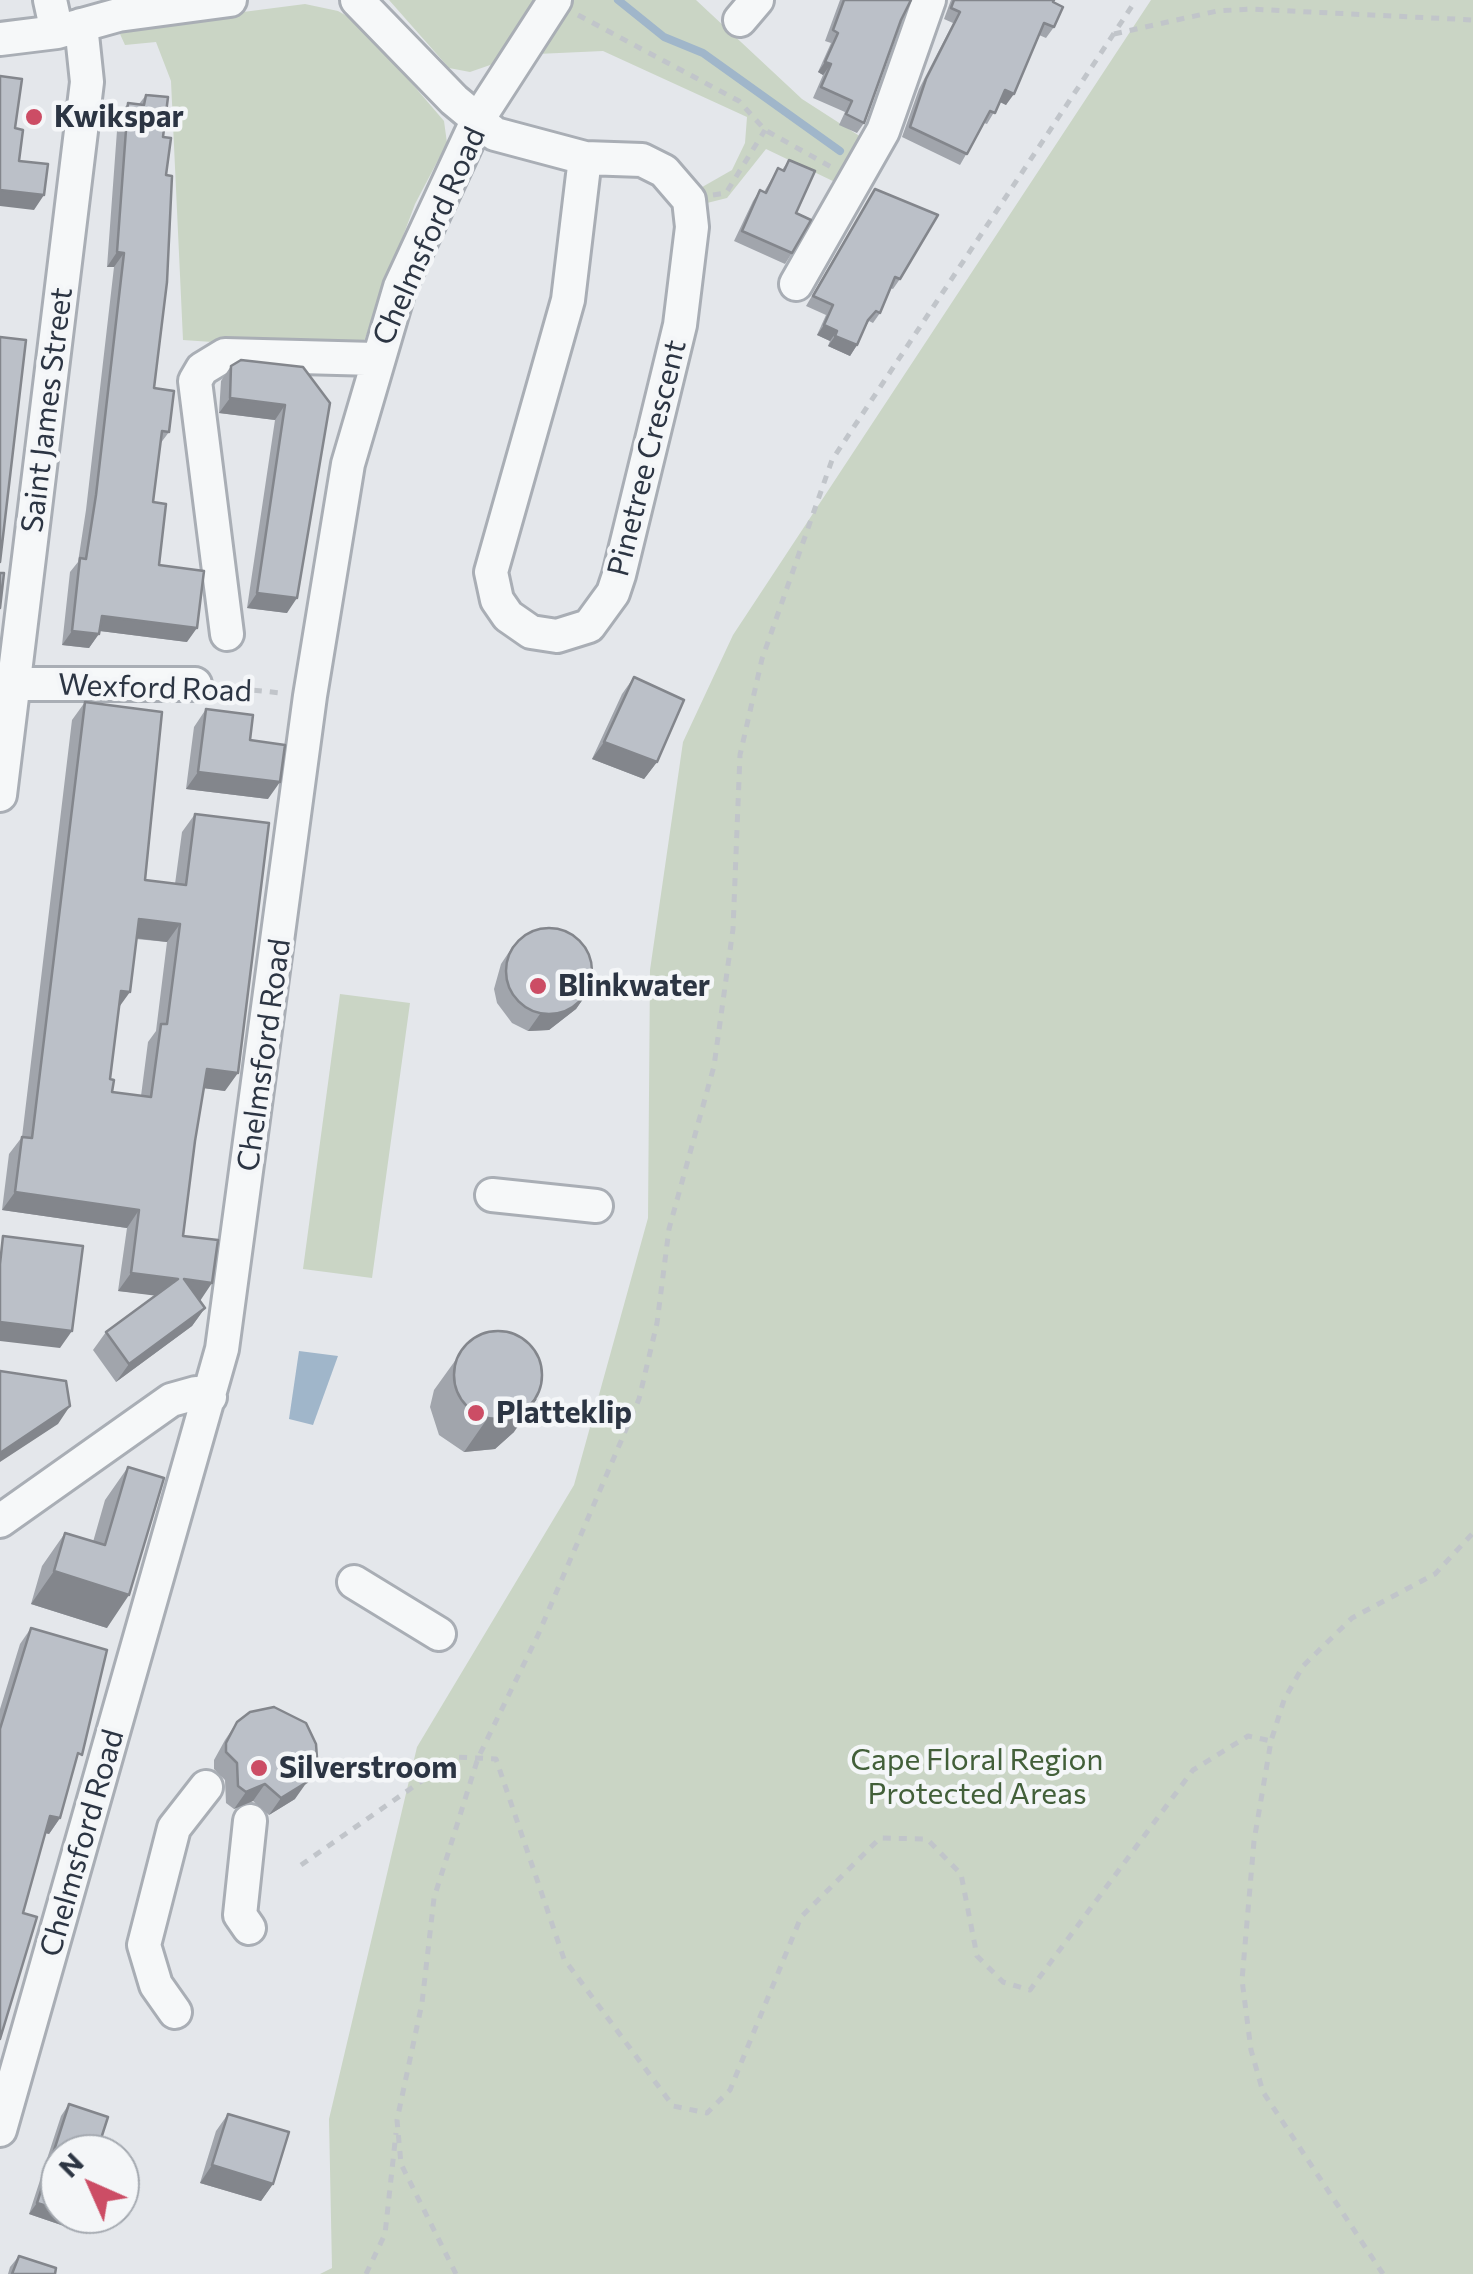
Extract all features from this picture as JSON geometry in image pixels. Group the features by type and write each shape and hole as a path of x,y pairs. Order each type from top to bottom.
{"street":[{"path":"0,39 62,19 230,0"},
{"path":"358,0 477,122 507,139 585,158 642,160 664,171 689,200"},
{"path":"796,284 883,132 929,0"},
{"name":"Chelmsford Road","path":"0,2130 222,1349 310,696 348,464 375,359 400,287 477,122 554,1"},
{"name":"Saint James Street","path":"0,795 7,684 87,82 62,19"},
{"name":"Pinetree Crescent","path":"585,158 568,300 490,572 497,600 508,616 531,632 574,634 588,626 613,593 662,412 680,325 692,227 689,200"},
{"path":"226,634 195,381 202,369 225,355 375,359"},
{"name":"Wexford Road","path":"7,684 194,684"},
{"path":"492,1195 596,1206"},
{"path":"0,1521 171,1400 196,1393 210,1397"},
{"path":"354,1582 439,1634"},
{"path":"175,2012 156,1984 144,1944 174,1828 206,1787"},
{"path":"249,1928 240,1915 250,1821"}],"path":[{"path":"366,2274 385,2234 397,2120 422,2003 434,1898 478,1758 538,1635 639,1398 657,1323 669,1229 714,1066 733,928 740,755 762,659 832,460 1136,0"},
{"path":"1216,0 1217,12"},
{"path":"554,1 739,101 765,130 857,182"},
{"path":"1112,34 1217,12 1317,9 1473,20"},
{"path":"689,200 726,193 765,130"},
{"name":"Wexford Road","path":"194,684 310,696"},
{"path":"1383,2274 1263,2092 1251,2050 1242,1980 1254,1841 1271,1741 1284,1700 1324,1640 1352,1618 1435,1574 1473,1533"},
{"path":"301,1865 456,1757 496,1760 564,1959 672,2106 707,2112 730,2090 801,1916 880,1838 927,1839 961,1874 977,1956 1002,1982 1030,1990 1193,1770 1248,1736 1271,1741"},
{"path":"397,2120 401,2164 456,2274"}],"green space":[{"path":"389,0 534,0 493,64 470,72 449,68"},
{"path":"570,0 696,0 802,99 861,137 837,183 766,149 727,198 703,204 697,190 732,170 745,143 747,117 603,51 537,54"},
{"name":"Cape Floral Region Protected Areas","path":"1151,0 1473,0 1473,2274 320,2274 332,2268 329,2119 417,1747 574,1485 648,1218 650,970 683,742 733,635"},
{"path":"305,4 338,11 361,24 444,121 447,143 415,204 360,352 183,340 171,81 156,42 125,45 120,34 127,27"},
{"path":"340,994 410,1003 372,1278 303,1269"}],"water":[{"path":"299,1351 338,1356 313,1425 289,1419"}],"building":[{"path":"844,0 911,0 864,123 846,114 852,101 821,87 831,64 825,62 838,33 833,30"},
{"path":"954,0 1054,0 1063,7 1054,27 1044,23 1014,94 1005,90 995,113 990,111 967,154 910,127 926,79 960,12 951,8"},
{"path":"0,76 22,79 15,128 23,130 19,161 48,164 44,195 0,190"},
{"path":"146,95 168,97 163,137 171,138 166,175 172,176 167,282 154,388 174,391 169,432 162,431 153,502 166,504 159,565 204,571 197,628 102,616 99,634 72,631 80,558 86,559 96,495 124,253 117,252 128,103 144,105"},
{"path":"789,160 815,171 796,213 811,220 792,253 742,231 760,190 766,193 778,168 784,171"},
{"path":"875,189 938,215 900,279 895,277 880,313 876,311 868,320 857,345 835,336 837,331 824,325 833,305 813,296"},
{"path":"0,337 26,340 0,562"},
{"path":"241,360 303,367 330,403 297,598 257,593 285,405 230,398 231,366"},
{"path":"0,573 4,573 0,608"},
{"path":"634,677 684,700 657,762 604,742"},
{"path":"85,702 162,712 145,880 186,885 195,814 269,823 238,1073 207,1069 183,1236 218,1240 212,1283 184,1279 205,1308 129,1364 106,1332 178,1279 131,1273 139,1210 15,1192 22,1137 32,1138","holes":["139,919 180,924 167,1024 161,1024 151,1097 112,1092 114,1080 110,1079 121,991 130,992"]},
{"path":"206,709 253,715 250,740 285,745 280,782 198,772"},
{"name":"Blinkwater","path":"549,928 579,941 592,971 579,1001 549,1014 519,1001 506,971 519,941"},
{"path":"3,1236 83,1246 72,1331 0,1322"},
{"path":"498,1331 523,1338 535,1350 542,1375 535,1400 523,1412 498,1419 473,1412 461,1400 454,1375 461,1350 473,1338"},
{"path":"0,1371 66,1381 70,1406 0,1453"},
{"path":"128,1467 164,1478 129,1595 54,1571 65,1533 105,1545"},
{"path":"31,1628 107,1650 82,1755 78,1753 60,1818 50,1816 23,1913 37,1917 0,2039 0,1729"},
{"name":"Silverstroom","path":"274,1707 306,1723 316,1744 317,1758 307,1782 281,1798 265,1784 246,1792 238,1786 237,1763 226,1752 226,1743 237,1722 250,1712"},
{"path":"69,2104 108,2117 102,2134 59,2134"},
{"path":"228,2114 289,2132 273,2184 212,2165"},
{"path":"19,2256 56,2268 55,2274 12,2274"}],"waterway":[{"path":"618,0 664,37 703,53 840,151"}],"place":[{"name":"Kwikspar","path":"34,117"},
{"name":"Blinkwater","path":"538,986"},
{"name":"Platteklip","path":"476,1413"},
{"name":"Silverstroom","path":"259,1768"}]}
